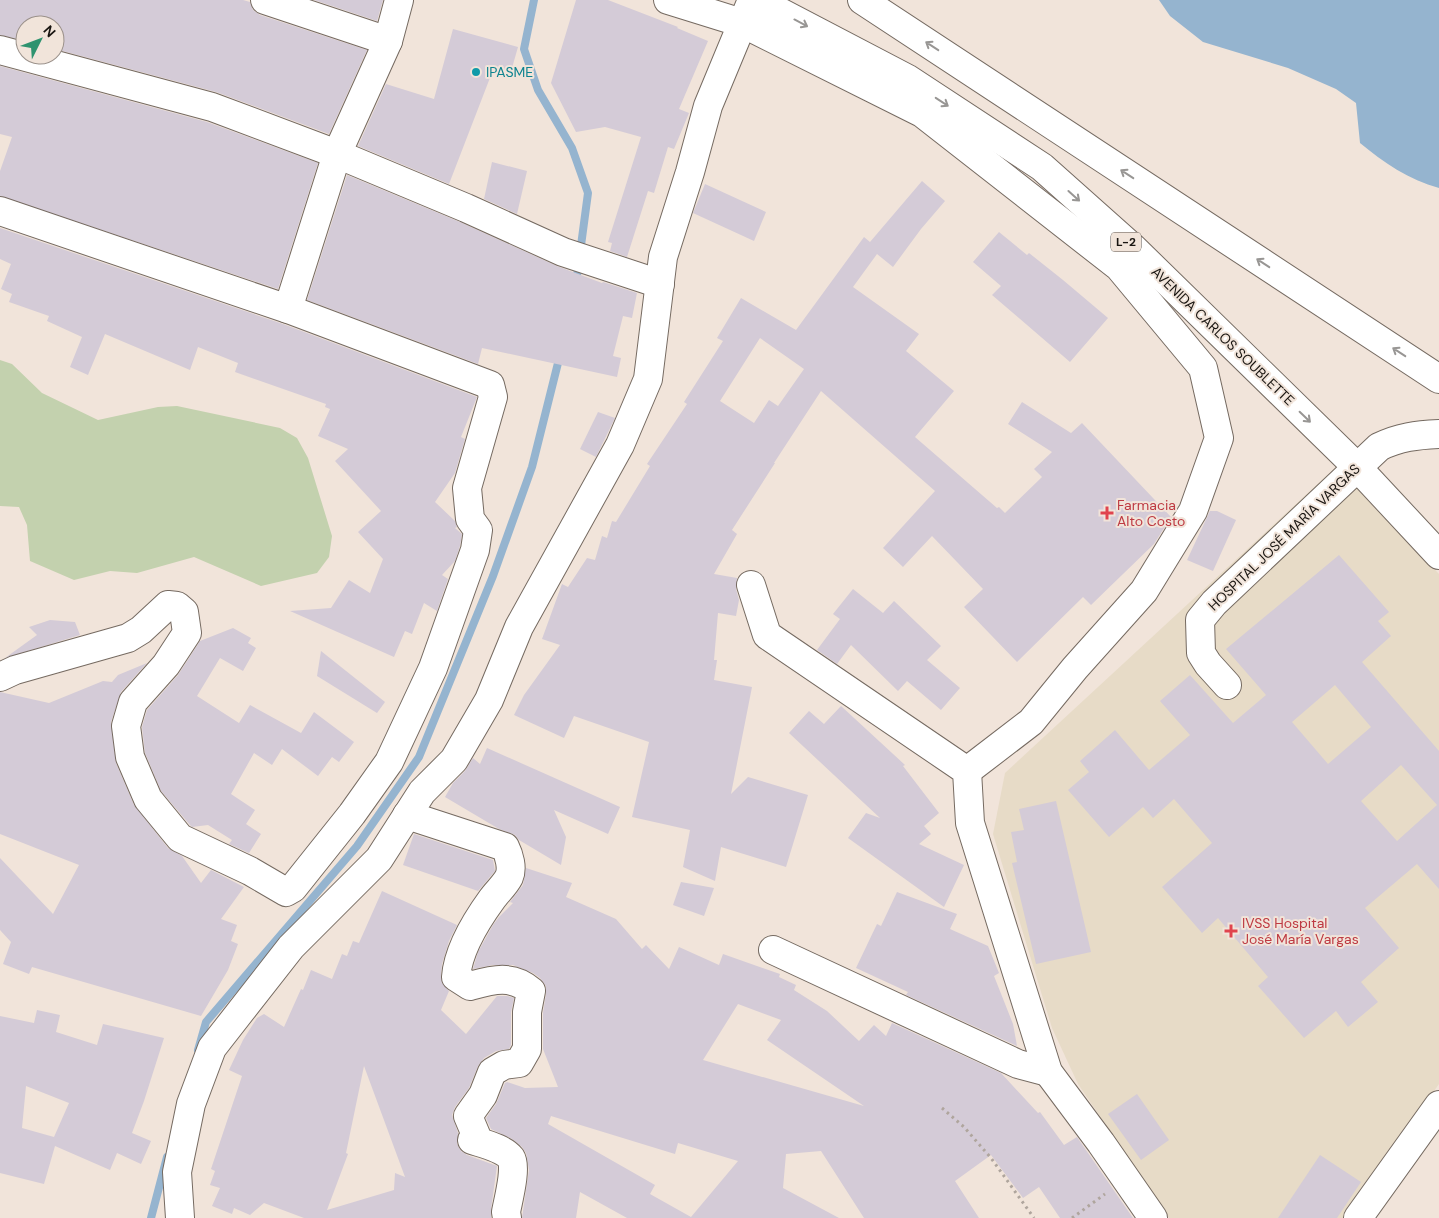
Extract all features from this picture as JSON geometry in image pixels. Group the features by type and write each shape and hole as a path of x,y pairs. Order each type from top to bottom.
{"street":[{"path":"265,0 388,41"},
{"path":"288,309 337,154 388,41 399,0"},
{"path":"668,0 747,12 922,113 1126,258 1203,368 1219,438 1194,511 1144,591 1075,668 1031,722 967,771"},
{"name":"AVENIDA CARLOS SOUBLETTE","path":"757,0 908,79 1034,162 1126,258 1357,467 1439,556"},
{"path":"862,0 1439,379"},
{"path":"180,1218 177,1172 191,1104 212,1048 291,947 379,858 422,792 454,760 489,700 519,627 620,445 648,379 663,257 690,172 708,106 747,12"},
{"path":"0,50 212,107 337,154 466,208 563,252 660,284"},
{"path":"0,211 288,309 490,385 493,397 467,488 470,519 478,530 475,550 433,668 389,762 346,821 293,888 286,892 250,871 180,838 148,799 130,757 126,726 133,702 166,665 188,633 184,612 177,606 168,605 141,630 128,638 15,670 0,678"},
{"name":"HOSPITAL JOSÉ MARÍA VARGAS","path":"1227,685 1208,664 1201,653 1200,620 1214,603 1379,447 1393,440 1408,436 1439,434"},
{"path":"752,584 768,635 967,771"},
{"path":"389,762 422,792"},
{"path":"967,771 970,823 1048,1072 1153,1218"},
{"path":"407,815 505,847 509,856 510,876 474,926 464,947 456,977 470,986 499,979 523,984 531,991 527,1012 527,1049 519,1063 504,1065 492,1072 483,1095 468,1116 476,1135 472,1140 500,1150 511,1158 514,1166 506,1212 507,1218"},
{"path":"773,950 1018,1064 1048,1072"},
{"path":"1358,1218 1439,1105"}],"path":[{"path":"942,1108 964,1127 992,1158 1034,1218"},
{"path":"1072,1218 1126,1179"}],"shaded area":[{"name":"IVSS Hospital José María Vargas","path":"1336,467 1439,574 1439,1084 1344,1218 1169,1218 1078,1084 1052,1028 993,834 1005,773"}],"green space":[{"path":"0,360 12,364 42,393 98,420 158,407 177,406 280,428 297,438 308,458 332,536 329,557 317,573 261,586 194,557 137,573 110,571 74,580 30,561 27,525 19,507 0,506"}],"water":[{"path":"1159,0 1439,0 1439,188 1428,185 1397,170 1360,143 1356,103 1336,89 1288,68 1203,42 1170,16"}],"building":[{"path":"0,0 243,0 250,2 253,10 260,15 367,50 329,134 216,92 65,52 65,15 15,15 15,39 0,35"},
{"path":"314,0 383,0 377,21"},
{"path":"576,0 608,0 678,27 708,41 679,109 689,113 674,149 668,147 654,193 648,191 627,257 610,251 612,243 608,242 641,137 605,127 576,132 551,83"},
{"path":"453,29 518,47 510,75 493,70 449,184 358,146 386,84 434,99"},
{"path":"0,66 207,122 318,163 278,289 0,196 0,171 12,137 0,134"},
{"path":"492,162 527,171 517,214 484,199"},
{"path":"347,175 460,222 557,266 602,283 637,293 632,318 623,316 613,356 621,358 617,377 482,348 478,364 307,300"},
{"path":"922,181 945,201 921,229 893,267 877,254 853,287 919,334 906,351 954,391 915,437 1005,513 1042,477 1034,469 1052,452 1008,424 1022,402 1071,433 1082,423 1171,517 1154,544 1091,605 1083,597 1017,662 964,607 983,589 932,536 903,567 883,548 935,491 821,391 732,530 737,534 714,574 737,578 736,589 739,600 736,616 718,613 714,660 717,660 714,680 752,687 731,794 748,777 808,795 786,867 721,847 715,881 683,867 690,830 632,817 649,742 574,716 564,738 514,715 524,695 560,645 542,639 562,584 568,587 587,558 595,560 602,536 607,538 612,521 616,522 650,466 647,464 687,404 684,402 723,341 717,338 741,298 796,330 864,237 870,242","holes":["760,338 804,369 778,406 769,400 754,423 720,401"]},
{"path":"705,184 766,212 754,241 693,213"},
{"path":"0,228 283,324 477,397 461,437 465,439 455,473 435,502 455,521 457,527 455,528 462,534 460,546 455,561 442,575 448,579 437,611 424,603 412,634 405,631 394,657 290,611 331,608 349,580 370,593 383,559 358,532 381,511 335,461 348,449 318,436 330,409 325,407 326,404 235,372 238,363 198,347 190,370 105,334 88,375 70,367 82,337 47,321 49,316 9,302 12,294 1,289 11,264 0,259"},
{"path":"999,232 1027,255 1029,253 1108,318 1070,362 992,295 1001,286 973,262"},
{"path":"598,412 615,418 596,457 580,449"},
{"path":"1210,511 1217,511 1236,520 1213,571 1187,560"},
{"path":"1339,555 1389,612 1378,621 1391,636 1362,662 1439,751 1439,889 1417,864 1365,908 1399,948 1361,982 1378,1002 1348,1027 1336,1011 1304,1038 1258,986 1268,977 1218,918 1202,933 1162,887 1212,843 1174,799 1153,818 1143,807 1109,837 1068,790 1089,772 1080,761 1115,730 1149,770 1190,735 1160,701 1190,675 1233,723 1266,695 1226,649","holes":["1335,685 1371,727 1328,764 1292,722","1401,765 1437,805 1397,841 1361,801"]},
{"path":"853,589 883,613 894,601 941,646 927,660 960,688 941,710 907,681 898,691 851,645 837,664 817,650 840,619 833,614"},
{"path":"50,620 75,622 80,635 5,658 37,635 29,627"},
{"path":"233,628 251,638 248,643 256,648 243,671 220,658 197,696 239,723 250,705 301,733 314,712 354,742 339,762 332,757 318,776 282,749 272,765 254,753 231,794 255,810 246,824 261,834 249,853 229,844 232,840 208,825 192,827 161,791 145,753 142,727 147,710 178,675 200,641"},
{"path":"321,651 385,702 377,713 317,676"},
{"path":"147,663 121,692 111,722 116,763 134,805 168,848 182,856 201,883 211,870 244,887 221,919 237,925 231,941 238,944 228,970 201,1016 32,967 29,974 3,964 11,942 0,930 0,858 53,914 79,865 0,834 0,692 49,703 103,681 112,682 118,675"},
{"path":"841,706 905,765 903,766 939,813 924,826 931,834 919,844 964,865 944,907 848,838 866,813 880,818 789,733 809,711 824,724"},
{"path":"487,748 620,807 608,834 554,810 566,837 561,865 519,840 515,835 499,829 445,797 453,783 465,771 473,758 480,764"},
{"path":"1056,801 1091,952 1036,964 1012,863 1017,862 1011,832 1024,830 1019,809"},
{"path":"414,834 493,860 495,871 478,891 403,865"},
{"path":"526,868 572,883 566,897 616,919 642,949 646,945 669,969 679,947 719,965 723,954 780,974 779,977 796,985 794,990 827,1011 859,1041 874,1025 886,1036 892,1023 1001,1073 1038,1113 1040,1112 1064,1145 1077,1137 1133,1218 1060,1218 1039,1187 1023,1198 991,1155 955,1181 979,1218 864,1218 821,1151 786,1154 783,1188 839,1218 627,1218 580,1192 576,1218 522,1218 529,1170 526,1153 512,1139 491,1129 486,1118 496,1104 507,1082 525,1088 558,1087 543,1049 543,1013 546,986 533,973 513,965 493,965 473,969 478,952 493,925 513,903 510,902 523,885","holes":["738,1004 781,1020 767,1040 864,1106 703,1060","551,1116 675,1154 678,1143 738,1161 691,1217 650,1194 655,1185 548,1124"]},
{"path":"681,882 714,888 704,916 673,905"},
{"path":"382,891 457,925 449,941 442,964 442,983 449,991 441,1010 466,1034 497,996 514,998 511,1012 511,1045 509,1049 496,1051 484,1058 478,1066 469,1088 455,1107 452,1115 458,1133 457,1144 461,1151 497,1166 491,1218 304,1218 264,1203 250,1215 234,1208 232,1214 212,1206 220,1188 210,1185 215,1171 211,1169 242,1076 229,1070 243,1040 257,1018 264,1014 284,1027 311,970 332,979 342,954 347,956 353,941 359,943","holes":["364,1066 405,1177 395,1173 394,1190 327,1210 348,1154 346,1153"]},
{"path":"897,892 957,914 950,929 988,946 999,973 994,976 1013,1024 1017,1046 906,995 908,992 856,968 877,924 881,926"},
{"path":"37,1010 60,1015 56,1032 97,1045 103,1024 164,1038 132,1133 151,1141 141,1164 117,1153 110,1170 55,1146 44,1184 0,1173 0,1016 34,1023","holes":["26,1086 69,1103 54,1137 22,1128"]},
{"path":"1137,1094 1169,1140 1141,1160 1108,1114"},
{"path":"1320,1155 1361,1182 1337,1218 1278,1218"}],"waterway":[{"path":"534,0 524,49 538,90 572,148 588,193 576,283"},
{"path":"198,1050 206,1022 357,846 419,757 493,576 532,467 560,355"},
{"path":"151,1218 167,1157"}],"place":[{"name":"IPASME","path":"476,72"},
{"name":"Farmacia Alto Costo","path":"1107,513"},
{"name":"IVSS Hospital José María Vargas","path":"1231,931"}]}
